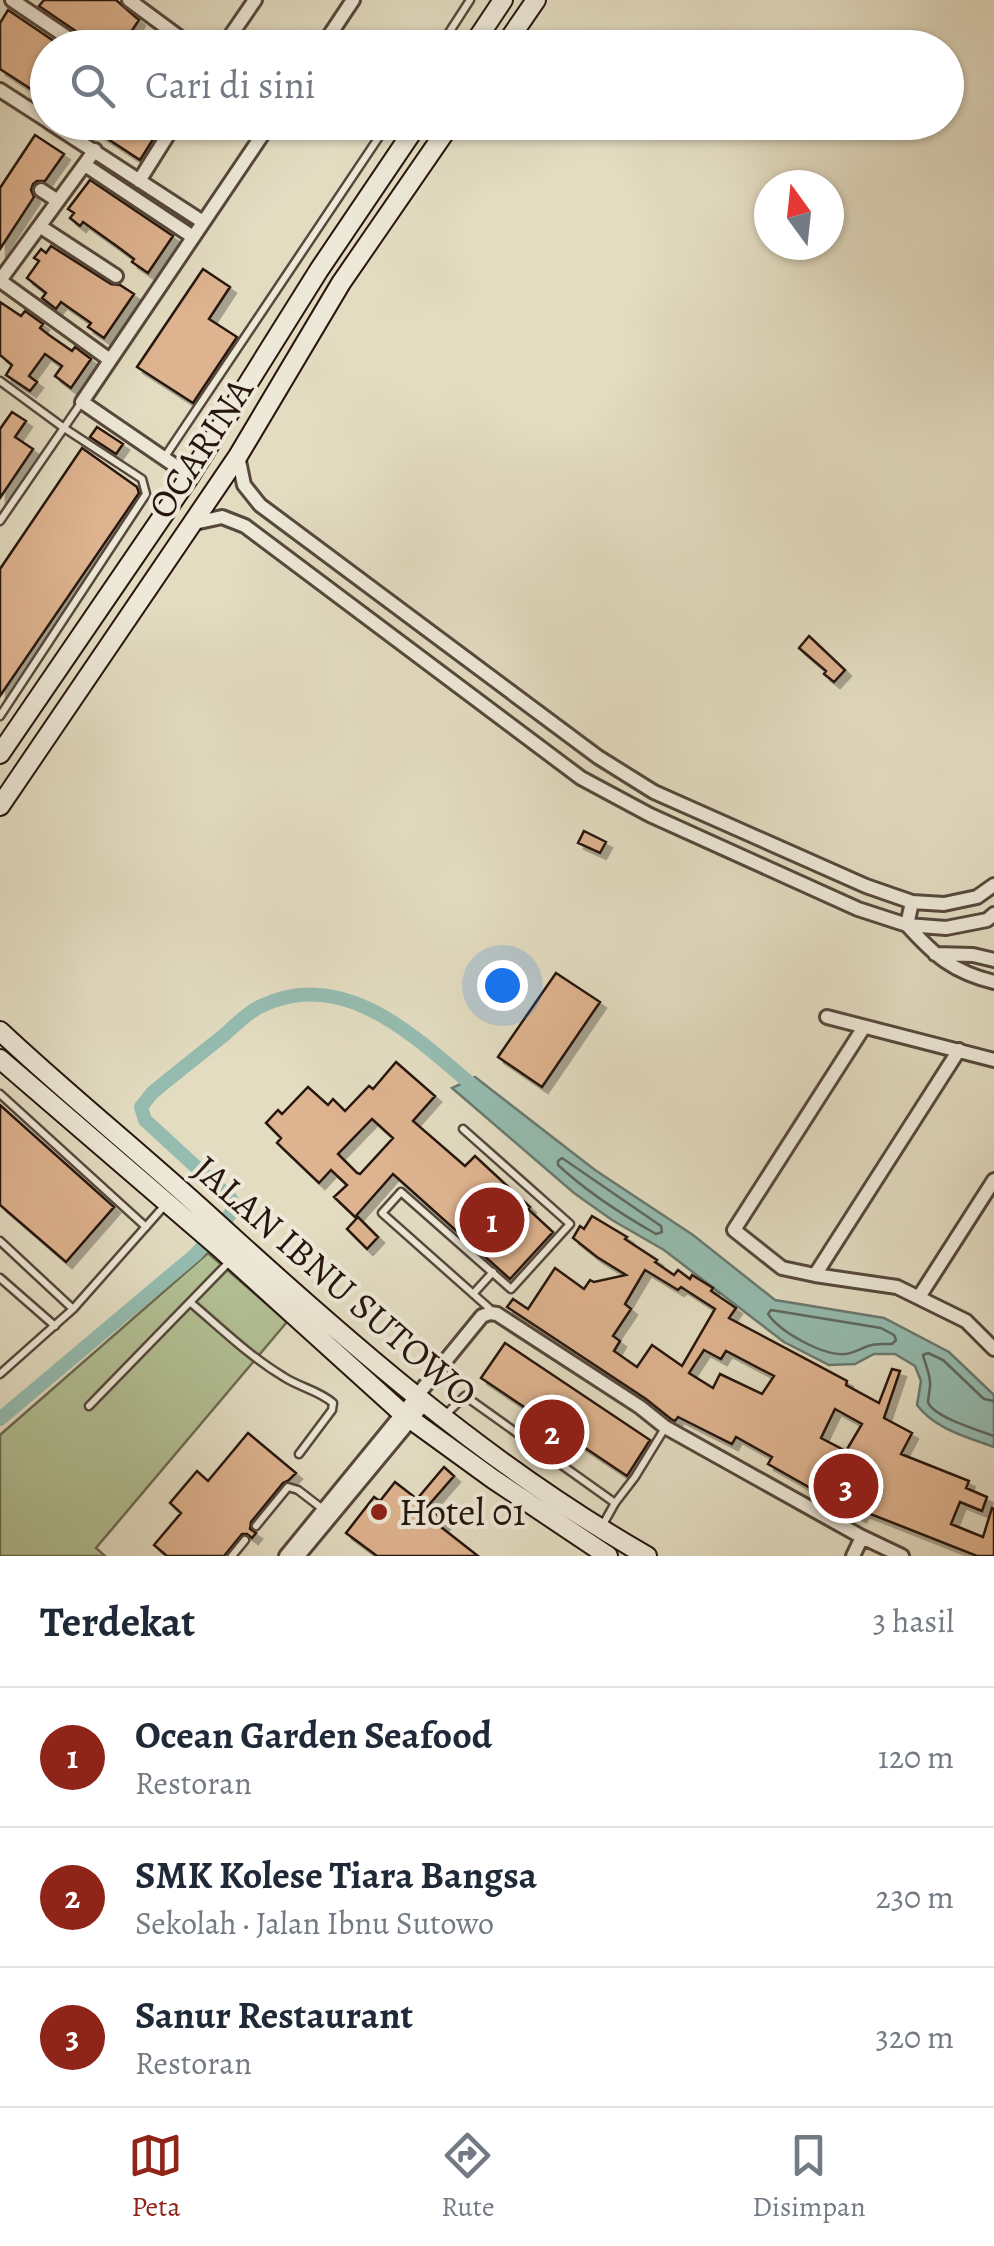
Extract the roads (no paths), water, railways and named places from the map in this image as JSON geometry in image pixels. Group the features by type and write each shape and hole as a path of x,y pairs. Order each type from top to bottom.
{"main road":[{"path":"483,30 503,0"},
{"path":"515,30 536,0"},
{"name":"OCARINA","path":"2,748 190,476 319,270 408,140"},
{"name":"OCARINA","path":"0,806 238,456 341,283 440,140"},
{"path":"319,270 341,283"},
{"name":"JALAN IBNU SUTOWO","path":"0,1031 407,1416 493,1479 595,1536 647,1556"},
{"name":"JALAN IBNU SUTOWO","path":"1,1061 167,1203 197,1217"},
{"name":"JALAN IBNU SUTOWO","path":"229,1249 595,1536 608,1556"}],"street":[{"path":"12,0 56,30"},
{"path":"129,0 170,30"},
{"path":"334,30 353,0"},
{"path":"233,30 252,1"},
{"path":"0,90 30,110"},
{"path":"78,140 203,222"},
{"path":"139,181 165,140"},
{"path":"190,476 82,402 259,140"},
{"path":"95,150 2,281 110,360"},
{"path":"85,165 193,236"},
{"path":"41,190 58,201"},
{"path":"41,227 116,276"},
{"path":"238,456 244,485 260,505 598,758 654,792 866,886 912,902 944,904 977,897 994,885"},
{"path":"190,524 222,516 245,526 581,778 650,815 858,909 907,926 946,928 987,920 994,914"},
{"path":"730,851 740,830"},
{"path":"907,926 912,902"},
{"path":"907,926 933,954 969,976 994,982"},
{"path":"933,954 973,954 994,960"},
{"path":"827,1017 994,1060"},
{"path":"864,1027 734,1230 782,1268 897,1286 966,1321 994,1349"},
{"path":"815,1276 959,1050"},
{"path":"919,1298 994,1180"},
{"path":"298,1556 482,1316 490,1312 665,1428 902,1556"},
{"path":"286,1556 407,1416"},
{"path":"853,1556 862,1537"}],"lane":[{"path":"451,30 470,0"},
{"path":"164,458 376,140"},
{"path":"0,380 142,479 146,489 0,716"},
{"path":"0,521 82,402"},
{"path":"1,1061 14,1044"},
{"path":"0,1094 146,1227"},
{"path":"463,1129 570,1224 511,1289 401,1192 382,1213 490,1312"},
{"path":"0,1374 73,1309 167,1203"},
{"path":"0,1241 73,1309"},
{"path":"89,1406 191,1303 229,1249"},
{"path":"473,1294 492,1272"},
{"path":"0,1278 54,1326"},
{"path":"191,1303 240,1348 333,1403 332,1410 299,1454"},
{"path":"443,1418 465,1396 616,1503"},
{"path":"595,1536 665,1428"},
{"path":"256,1526 288,1487 324,1510"},
{"path":"232,1556 245,1540"}],"water":[{"path":"475,1077 595,1170 693,1235 775,1300 884,1318 949,1352 994,1395 994,1447 952,1431 924,1413 917,1405 921,1381 915,1366 895,1354 874,1354 855,1364 829,1365 784,1342 664,1250 574,1193 452,1088"}],"waterway":[{"path":"0,1419 196,1254 233,1211 231,1199 145,1120 141,1107 152,1093 249,1013 291,996 321,995 350,1001 405,1031 479,1091"}],"place":[{"name":"Ocean Garden Seafood","path":"492,1220"},
{"name":"SMK Kolese Tiara Bangsa","path":"552,1432"},
{"name":"Sanur Restaurant","path":"846,1486"},
{"name":"Hotel 01","path":"379,1512"}]}
